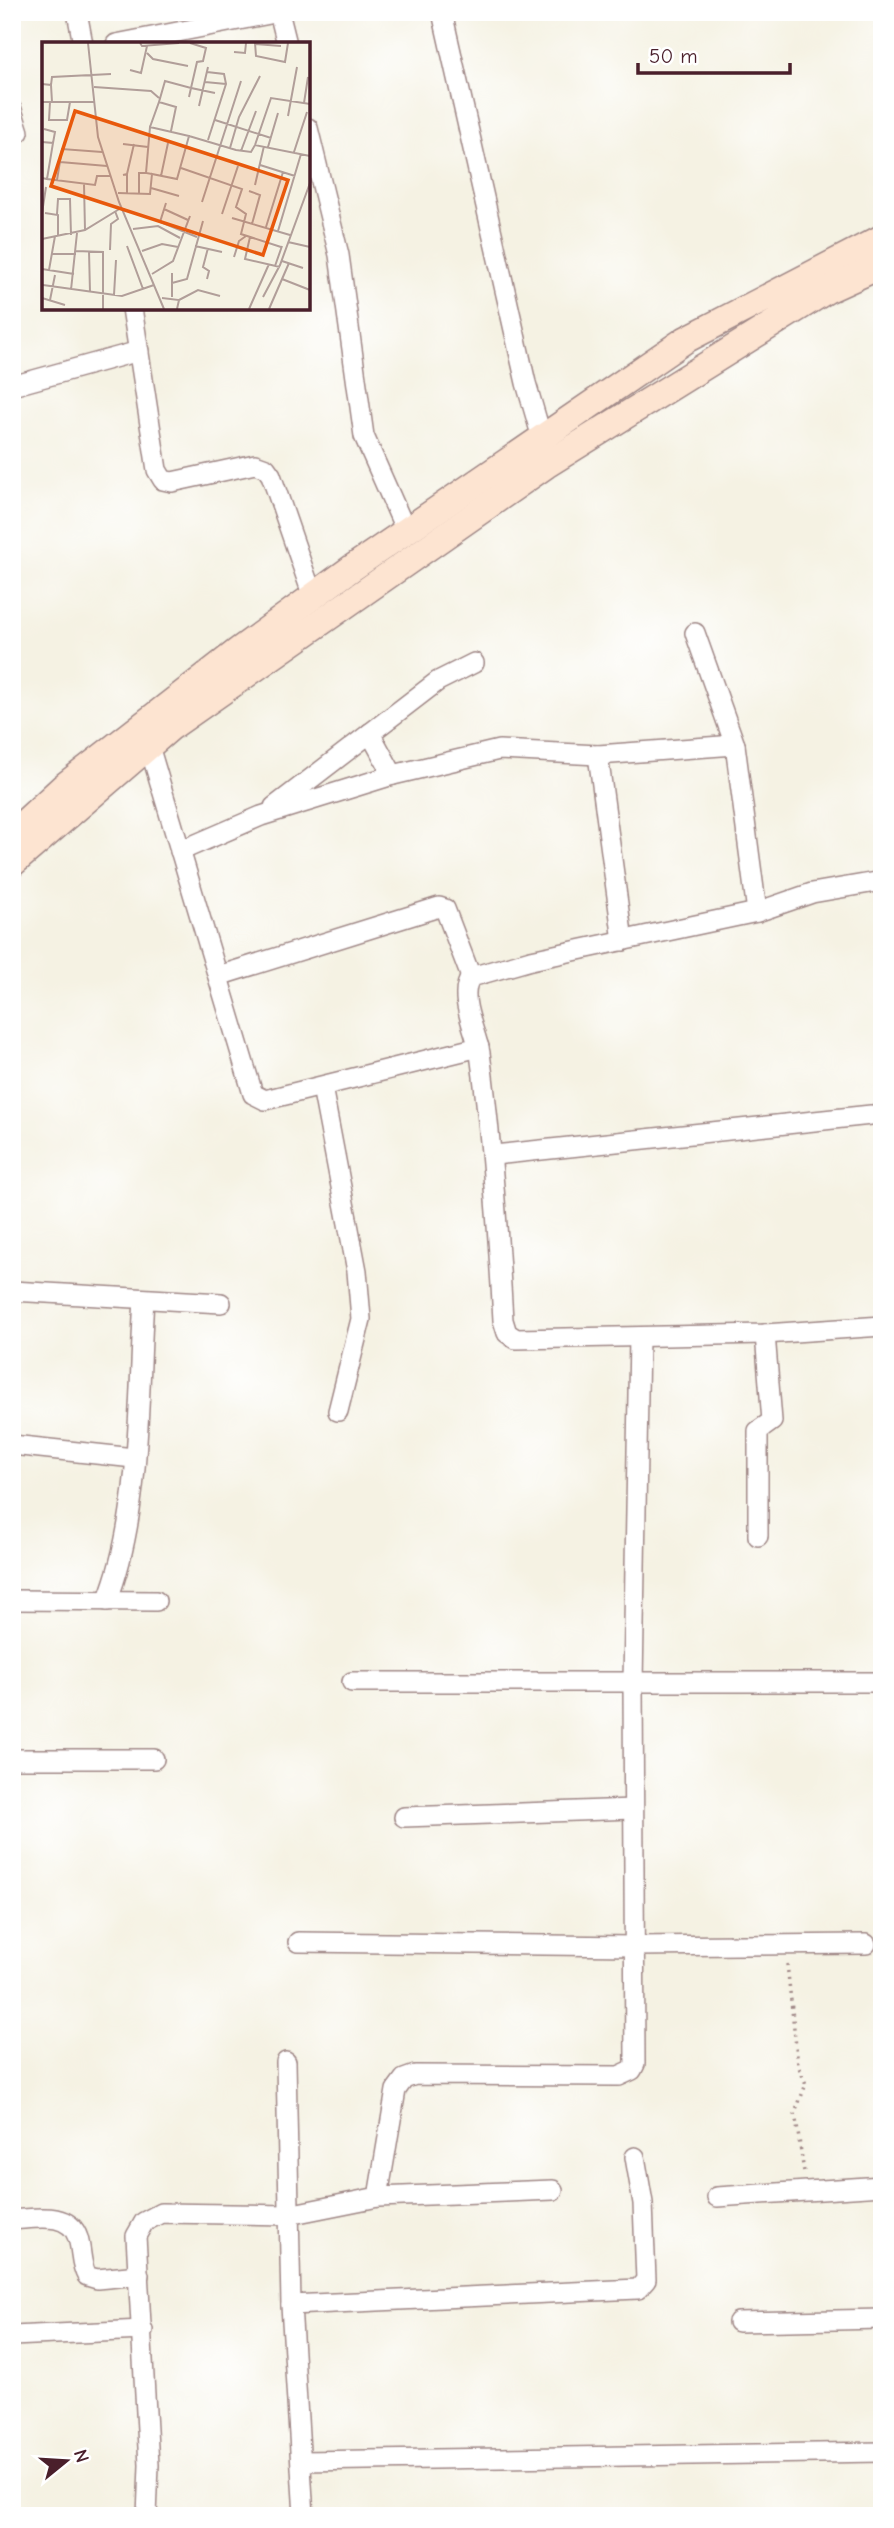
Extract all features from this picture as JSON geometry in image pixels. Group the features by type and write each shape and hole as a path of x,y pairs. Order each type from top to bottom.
{"street":[{"path":"77,12 83,42"},
{"path":"126,42 280,12 287,42"},
{"path":"442,12 526,383 542,438"},
{"path":"12,110 19,132"},
{"path":"310,136 339,254 364,436 406,531"},
{"path":"12,834 63,787 313,597 406,531 685,340 882,238"},
{"path":"12,863 149,746 299,636 546,465 827,289 882,265"},
{"path":"132,310 157,470 163,481 172,482 255,464 266,468 271,475 313,597"},
{"path":"12,386 139,351"},
{"path":"695,633 735,745 757,912"},
{"path":"261,816 438,681 474,663"},
{"path":"370,733 393,775"},
{"path":"180,851 261,816 393,775 499,750 598,755 735,745"},
{"path":"149,746 253,1094 265,1101 479,1047"},
{"path":"598,755 623,941"},
{"path":"471,976 531,960 757,912 812,893 882,881"},
{"path":"218,976 439,907 446,909 471,976 465,990 479,1047 494,1155 503,1320 507,1333 516,1339 765,1334 882,1326"},
{"path":"322,1087 357,1271 361,1319 338,1411"},
{"path":"494,1155 871,1115"},
{"path":"12,1291 221,1303"},
{"path":"107,1601 124,1549 134,1458 144,1298"},
{"path":"758,1536 758,1431 772,1421 765,1334"},
{"path":"378,2197 396,2090 404,2079 415,2075 619,2076 632,2070 635,2064 633,1683 639,1336"},
{"path":"12,1445 134,1458"},
{"path":"12,1600 156,1601"},
{"path":"352,1682 882,1682"},
{"path":"12,1759 154,1759"},
{"path":"404,1817 634,1810"},
{"path":"298,1942 634,1946 866,1944"},
{"path":"286,2062 291,2305 304,2516"},
{"path":"291,2305 638,2288 646,2280 643,2203 635,2157"},
{"path":"717,2197 882,2186"},
{"path":"147,2516 149,2465 136,2236 144,2222 162,2213 288,2215 378,2197 553,2190"},
{"path":"12,2220 61,2219 71,2226 78,2236 82,2268 87,2277 97,2280 139,2276"},
{"path":"738,2322 882,2319"},
{"path":"12,2336 143,2330"},
{"path":"302,2460 882,2452"}],"path":[{"path":"785,1945 798,2065 806,2084 795,2113 807,2191"}]}
